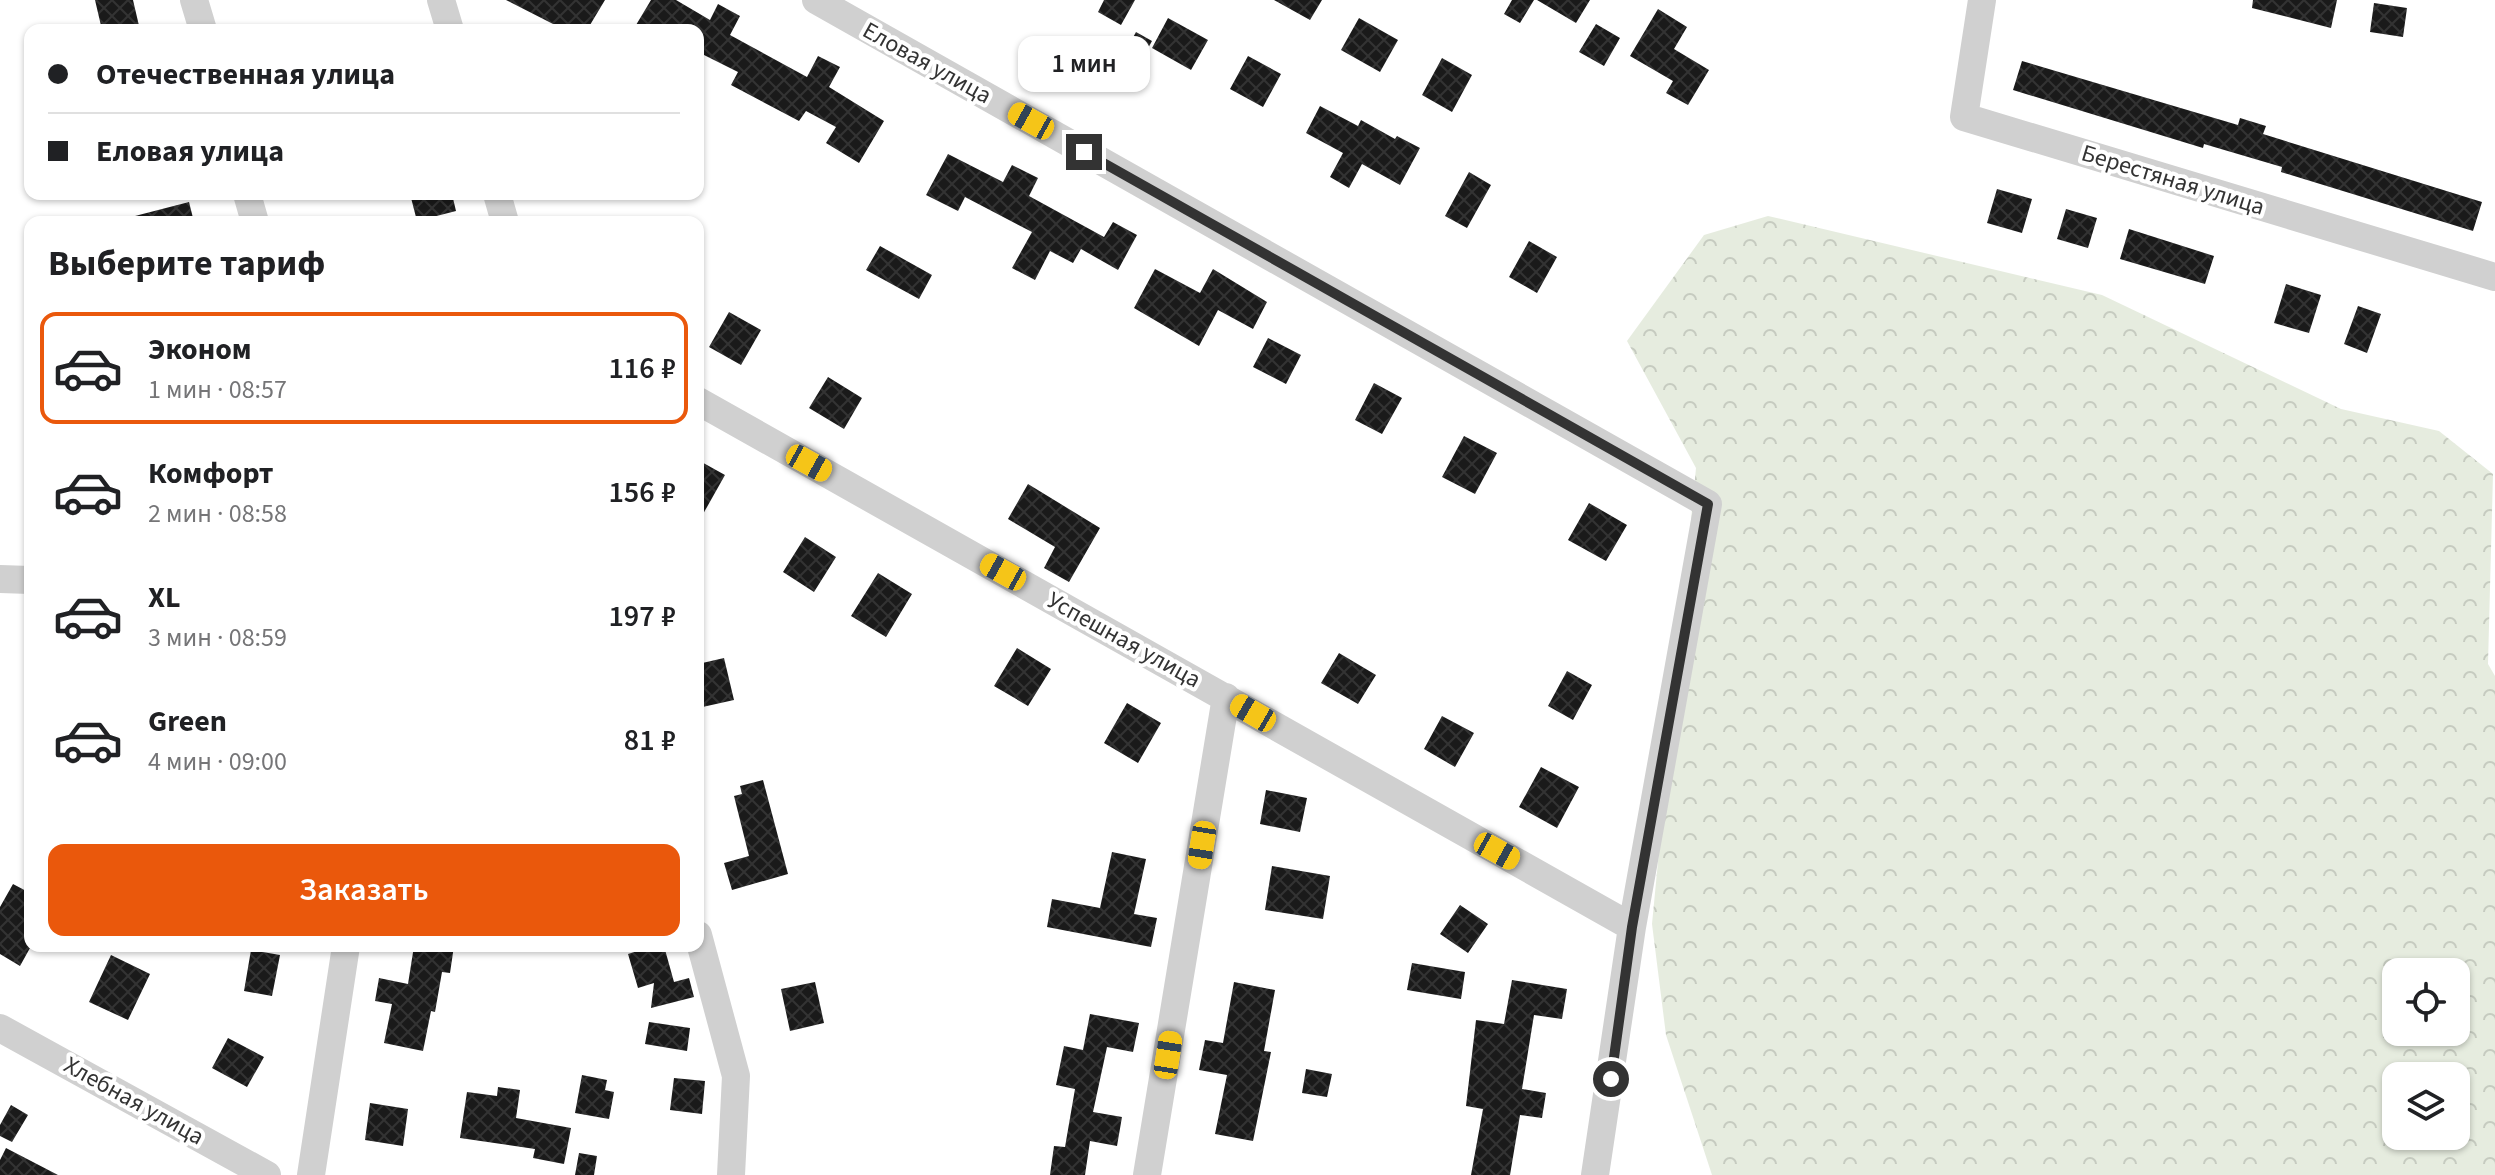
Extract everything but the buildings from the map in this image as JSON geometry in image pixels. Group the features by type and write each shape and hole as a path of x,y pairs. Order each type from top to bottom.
{"street":[{"path":"194,0 201,24"},
{"path":"441,0 448,24"},
{"name":"Еловая улица","path":"816,0 1708,504 1632,927"},
{"name":"Берестяная улица","path":"1982,0 1964,117 2495,277"},
{"name":"Успешная улица","path":"704,404 1632,927"},
{"path":"0,579 24,580"},
{"path":"1147,1175 1226,697"},
{"path":"1595,1175 1632,927"},
{"path":"311,1175 345,952"},
{"path":"703,952 736,1076 731,1175"},
{"name":"Хлебная улица","path":"0,1028 267,1175"}],"green space":[{"path":"1768,216 2102,295 2341,409 2439,431 2493,474 2488,664 2495,676 2495,1175 1712,1175 1666,1035 1652,924 1696,468 1627,341 1704,235"}],"route":[{"path":"1084,152 1708,504 1632,927 1611,1079"}]}
